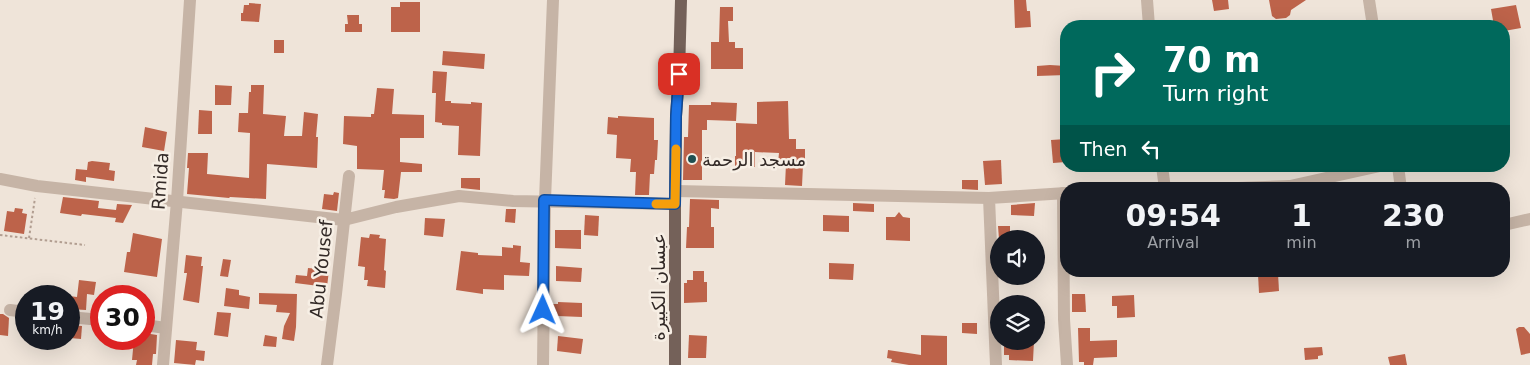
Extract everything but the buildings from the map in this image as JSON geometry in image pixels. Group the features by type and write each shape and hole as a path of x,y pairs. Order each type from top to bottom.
{"main road":[{"name":"عبسان الكبيرة","path":"675,365 676,116 681,0"}],"street":[{"name":"Rmida","path":"163,365 177,201 190,0"},
{"path":"542,365 544,200 552,0"},
{"path":"1147,0 1149,20"},
{"path":"1369,0 1373,20"},
{"path":"1311,182 1354,172"},
{"name":"Abu Yousef","path":"327,365 349,176"},
{"path":"0,179 37,186 344,220 396,207 459,196 513,200 675,204"},
{"path":"676,190 989,198 1060,193"},
{"path":"989,198 996,365"},
{"path":"1510,224 1530,219"},
{"path":"1064,277 1064,319 1067,365"},
{"path":"10,310 15,311"},
{"path":"155,326 166,328"}],"path":[{"path":"29,238 37,186"},
{"path":"0,235 85,245"}],"slow traffic":[{"path":"656,204 675,204 676,149"}],"place":[{"name":"مسجد الرحمة","path":"692,159"}],"route":[{"path":"543,310 544,200 675,204 676,116 679,74"}]}
